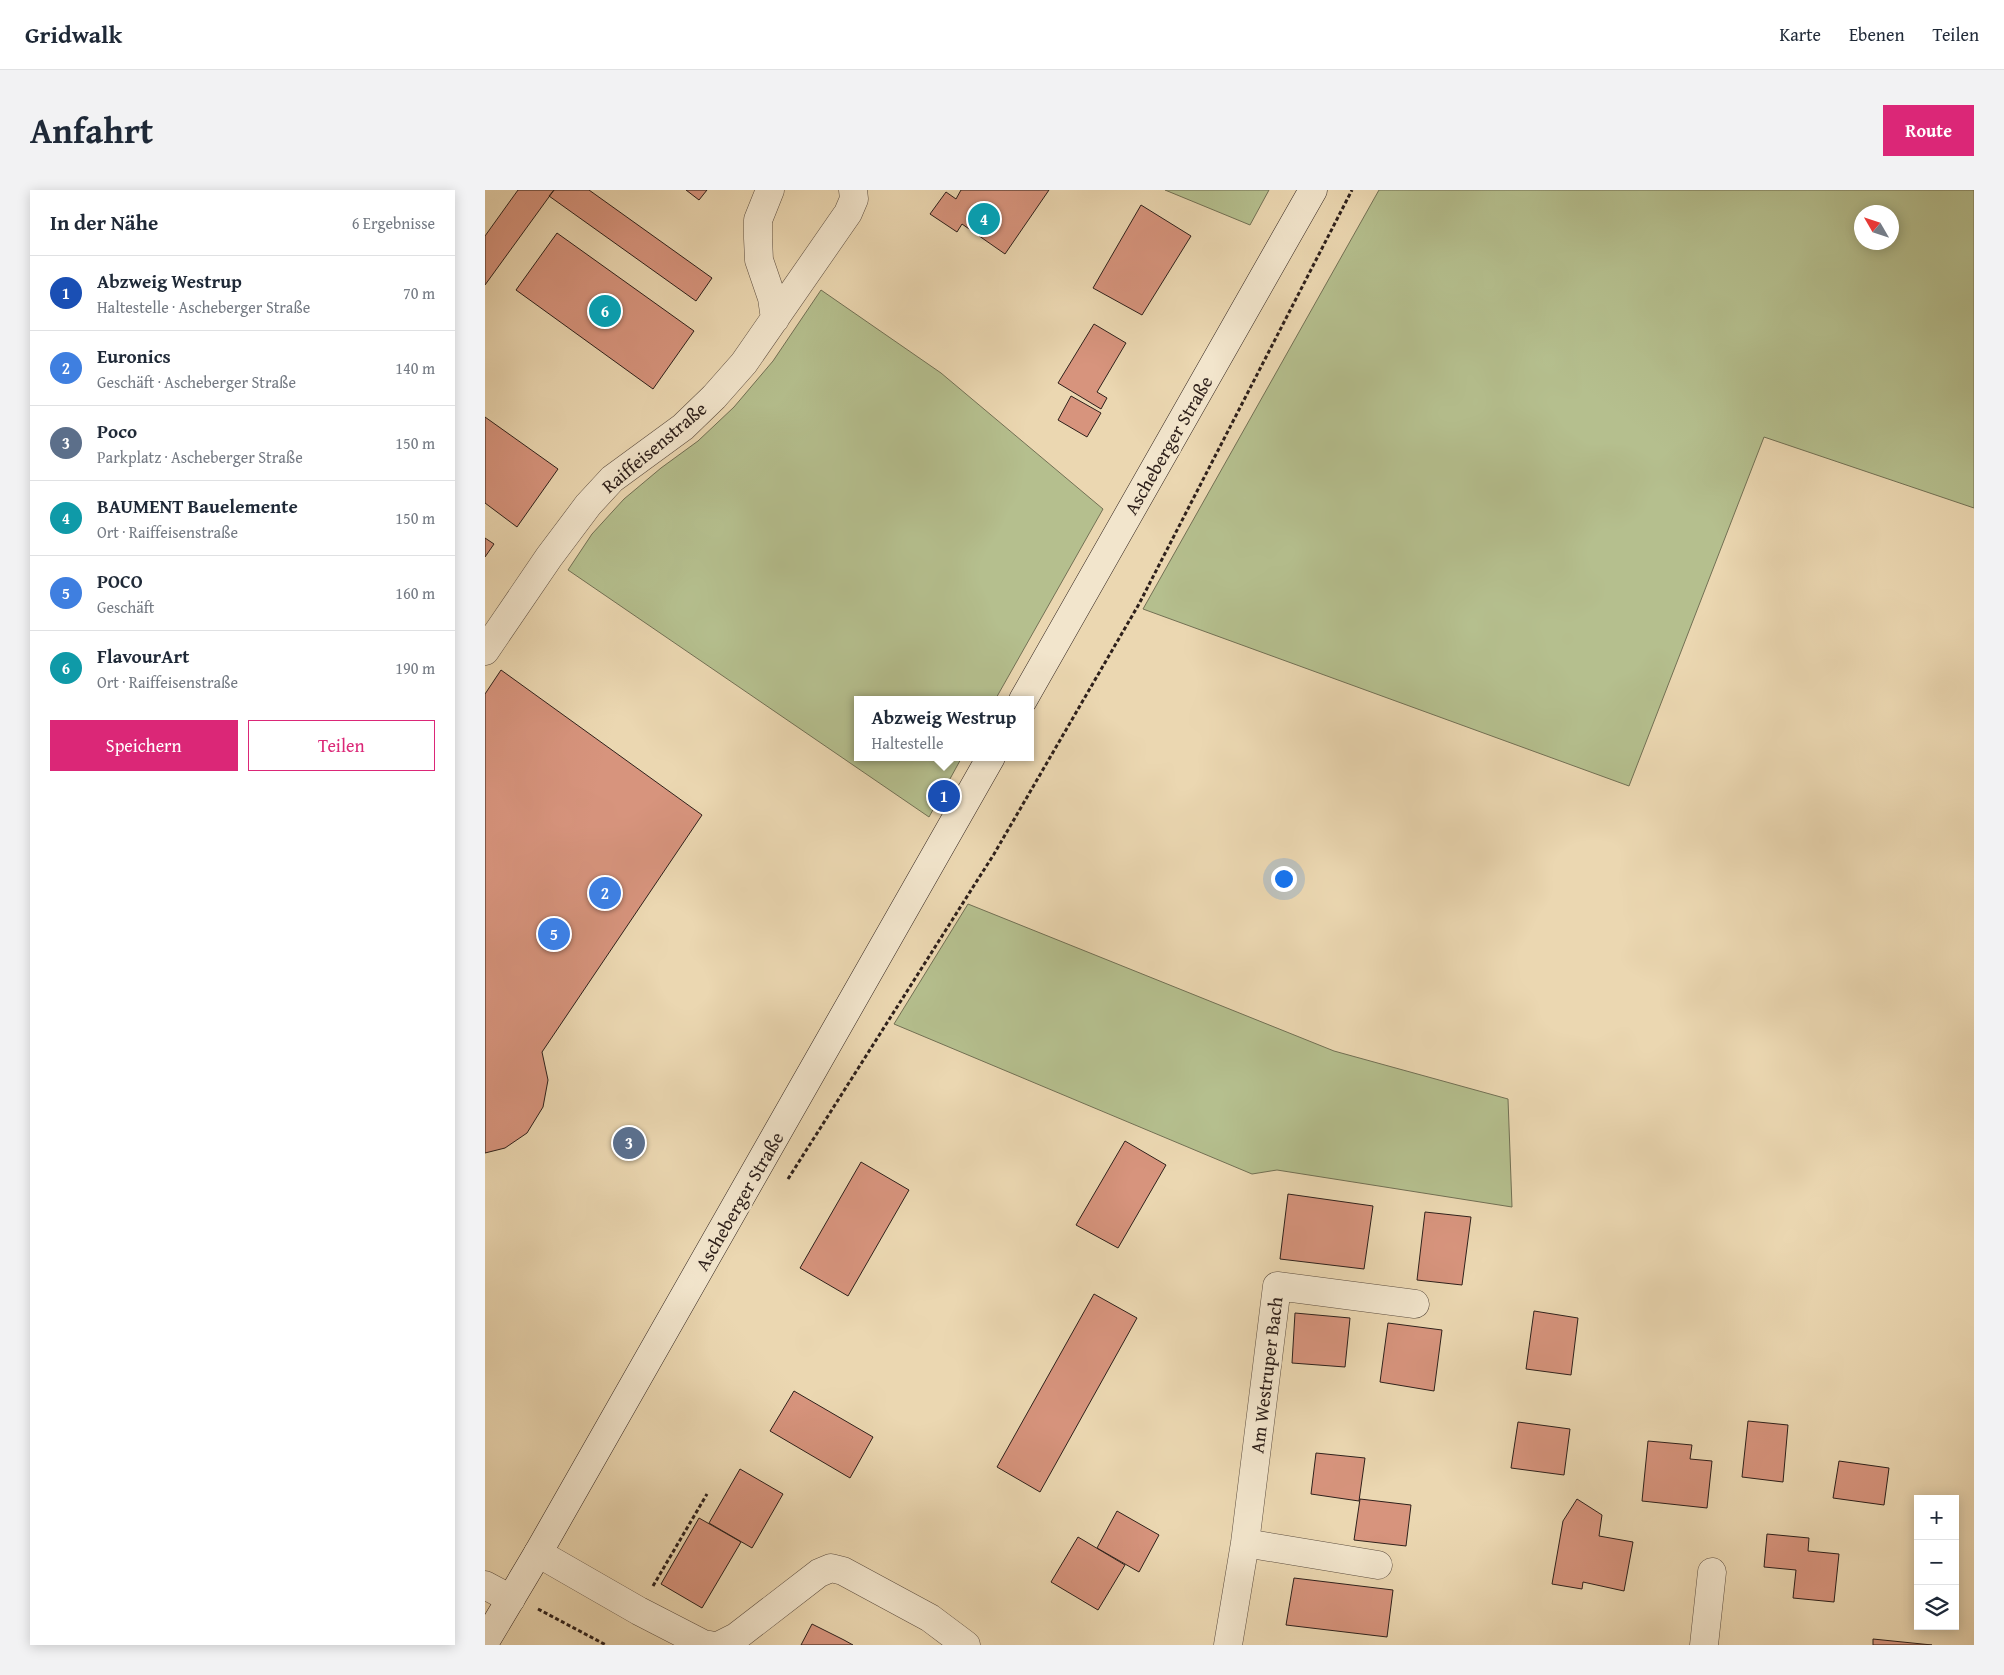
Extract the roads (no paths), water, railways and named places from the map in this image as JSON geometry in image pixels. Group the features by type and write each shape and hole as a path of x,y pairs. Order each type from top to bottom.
{"street":[{"path":"770,190 758,220 758,238 759,260 772,298 775,320"},
{"name":"Raiffeisenstraße","path":"485,651 549,557 588,505 612,479 683,427 714,397 744,363 848,214 853,199 853,190"},
{"name":"Ascheberger Straße","path":"1025,696 1313,190"},
{"name":"Ascheberger Straße","path":"485,1642 523,1603 538,1554 989,761"},
{"name":"Am Westruper Bach","path":"1228,1645 1245,1543 1277,1286 1415,1304"},
{"path":"1245,1543 1378,1565"},
{"path":"538,1554 639,1611 703,1644 710,1645"},
{"path":"720,1645 736,1637 819,1573 831,1568 843,1571 930,1618 967,1645"},
{"path":"1704,1645 1712,1572"},
{"path":"485,1585 523,1603"}],"place":[{"name":"BAUMENT Bauelemente","path":"984,219"},
{"name":"FlavourArt","path":"605,311"},
{"name":"Abzweig Westrup","path":"944,796"},
{"name":"Euronics","path":"605,893"},
{"name":"POCO","path":"554,934"},
{"name":"Poco","path":"629,1143"}]}
